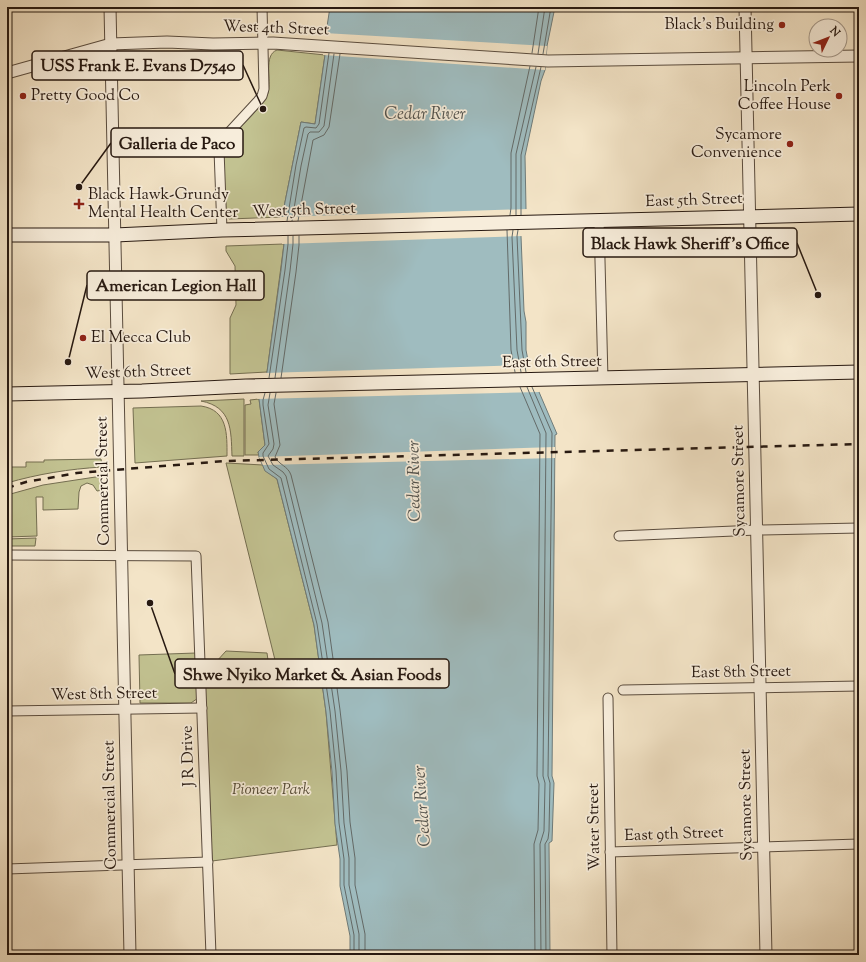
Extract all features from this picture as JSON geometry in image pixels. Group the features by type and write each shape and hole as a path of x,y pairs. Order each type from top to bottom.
{"main road":[{"name":"East 5th Street","path":"530,222 859,214"},
{"name":"West 5th Street","path":"7,235 115,234 530,222"},
{"name":"East 6th Street","path":"246,386 859,372"},
{"name":"West 6th Street","path":"7,394 246,386"}],"street":[{"name":"Commercial Street","path":"110,7 130,955"},
{"path":"222,230 219,150 222,140 262,96 264,89 262,7"},
{"name":"Sycamore Street","path":"745,7 766,955"},
{"name":"West 4th Street","path":"7,73 111,44 167,42 307,45 548,61 859,56"},
{"path":"599,221 603,379"},
{"path":"618,536 757,530 859,528"},
{"path":"7,555 122,555"},
{"name":"J R Drive","path":"122,555 196,556 211,955"},
{"name":"East 8th Street","path":"623,690 859,686"},
{"name":"Water Street","path":"608,698 612,955"},
{"name":"West 8th Street","path":"7,711 202,708"},
{"name":"East 9th Street","path":"610,852 859,844"},
{"path":"7,869 208,862"}],"green space":[{"path":"277,50 325,55 315,124 301,122 282,217 229,219 225,214 224,145 227,140 256,111 265,99 269,88 270,57"},
{"path":"284,244 267,372 230,374 230,318 236,305 235,266 226,251 226,246"},
{"path":"244,399 244,456 232,456 228,421 219,408 201,401"},
{"path":"259,399 265,445 258,452 259,455 245,455 245,405 251,404 250,400"},
{"path":"201,406 210,408 221,418 226,432 227,456 135,463 133,408"},
{"path":"101,459 102,467 54,472 7,483 7,467 26,467 26,462 44,462 44,460"},
{"name":"Pioneer Park","path":"226,463 263,465 266,471 277,479 314,625 326,712 337,845 212,861 204,663 216,662 226,651 267,653 268,660 275,660"},
{"path":"102,476 103,490 97,491 93,485 87,483 81,486 79,492 78,509 43,510 43,497 36,497 37,536 7,537 7,495 43,485"},
{"path":"36,538 35,546 7,546 7,539"},
{"path":"196,653 198,698 191,703 140,703 139,655"}],"water":[{"name":"Cedar River","path":"330,7 555,7 547,46 545,70 541,81 525,156 526,209 521,236 524,311 526,322 526,350 530,371 557,434 555,435 552,776 554,783 552,841 549,843 550,955 350,955 350,936 340,886 340,859 335,824 326,712 314,625 277,479 265,471 258,452 265,445 259,399 267,372 281,270 284,244 282,217 301,122 315,124"}],"pier":[{"path":"324,33 547,46 545,70 323,55"},
{"path":"528,209 523,236 282,244 280,217"},
{"path":"531,365 540,392 257,399 265,373"},
{"path":"555,447 555,458 263,465 259,457"}],"railway":[{"path":"7,488 26,482 77,473 225,461 859,444"}],"place":[{"name":"Black's Building","path":"782,25"},
{"name":"Pretty Good Co","path":"23,96"},
{"name":"Lincoln Perk Coffee House","path":"839,96"},
{"name":"USS Frank E. Evans D7540","path":"263,109"},
{"name":"Sycamore Convenience","path":"790,144"},
{"name":"Galleria de Paco","path":"79,187"},
{"name":"Black Hawk-Grundy Mental Health Center","path":"79,204"},
{"name":"Black Hawk Sheriff's Office","path":"818,295"},
{"name":"El Mecca Club","path":"83,338"},
{"name":"American Legion Hall","path":"68,362"},
{"name":"Shwe Nyiko Market & Asian Foods","path":"150,603"}]}
